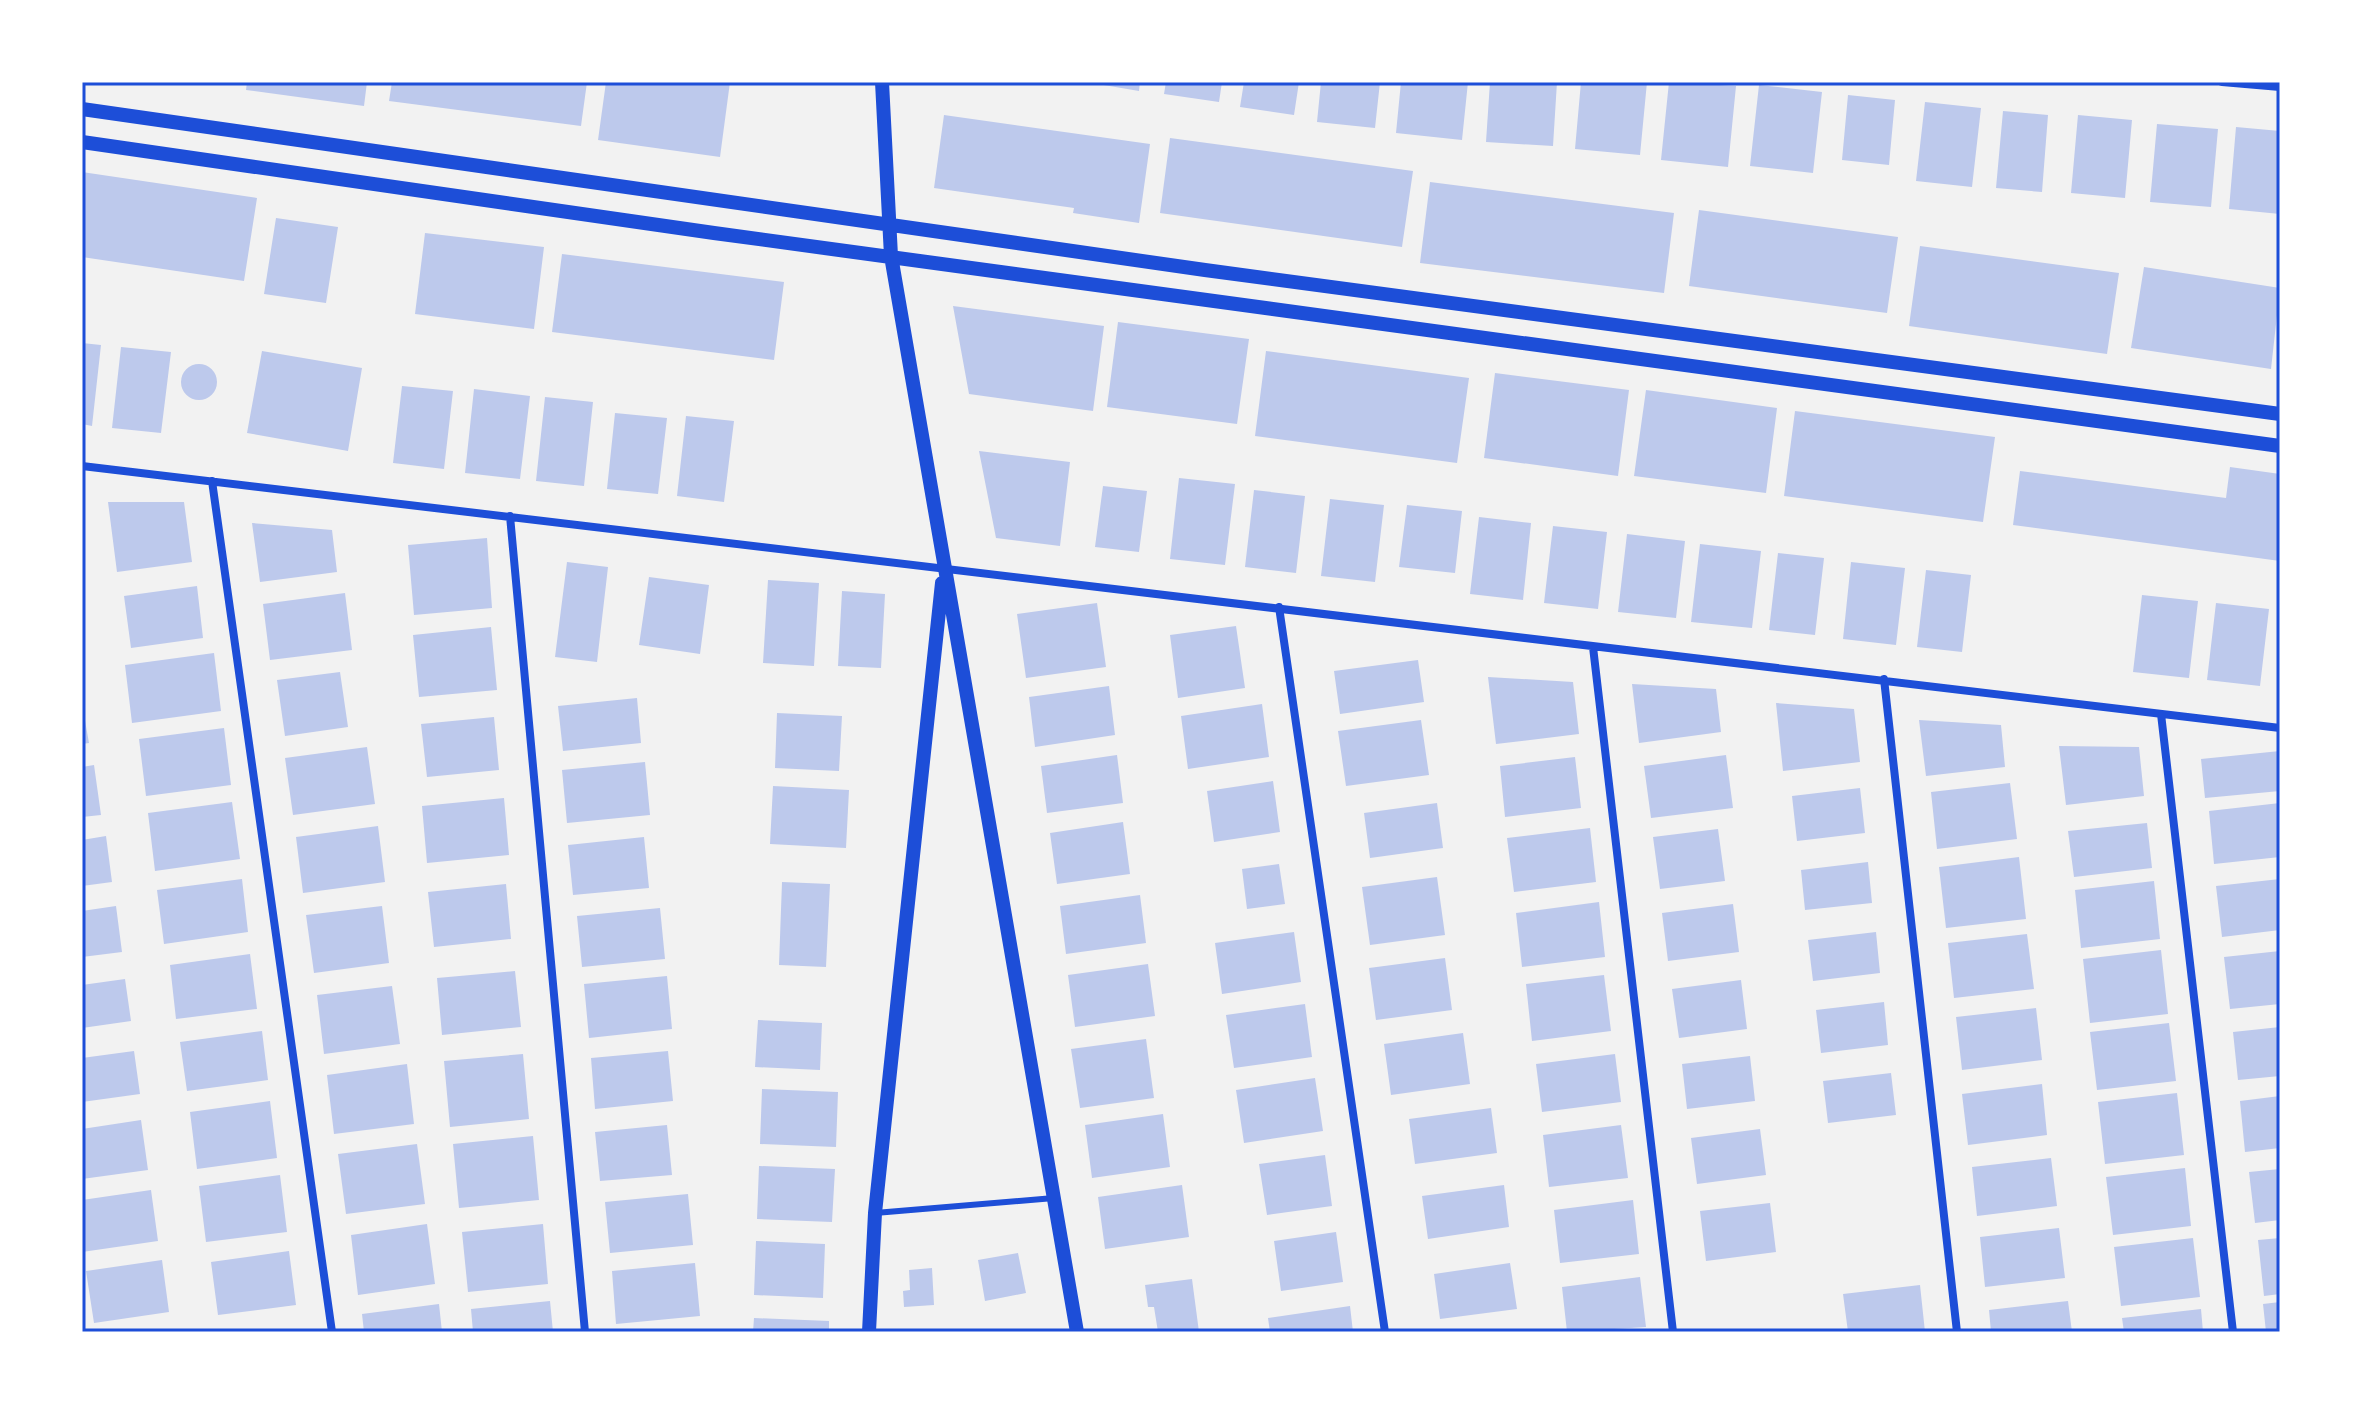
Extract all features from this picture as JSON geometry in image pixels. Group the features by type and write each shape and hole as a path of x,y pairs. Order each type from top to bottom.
{"street":[{"path":"882,82 891,256 1077,1332"},
{"path":"2222,82 2280,87"},
{"path":"82,109 888,225 2280,414"},
{"path":"82,142 2280,446"},
{"path":"82,466 2280,728"},
{"path":"212,481 332,1332"},
{"path":"510,516 585,1332"},
{"path":"869,1332 875,1213 944,567"},
{"path":"1279,607 1385,1332"},
{"path":"1593,647 1673,1332"},
{"path":"1884,679 1957,1332"},
{"path":"2161,714 2233,1332"}],"lane":[{"path":"875,1213 1054,1198"}],"building":[{"path":"247,82 367,82 364,106 246,90"},
{"path":"392,82 587,82 581,126 389,101"},
{"path":"606,82 730,82 720,157 598,140"},
{"path":"1086,82 1140,82 1139,91"},
{"path":"1166,82 1222,82 1219,102 1164,94"},
{"path":"1244,82 1299,82 1294,115 1240,107"},
{"path":"1321,82 1380,82 1375,128 1317,122"},
{"path":"1401,82 1468,82 1462,140 1396,133"},
{"path":"1490,82 1557,82 1553,146 1486,142"},
{"path":"1581,82 1647,82 1640,155 1575,149"},
{"path":"1669,82 1736,86 1728,167 1661,160"},
{"path":"1759,85 1822,92 1813,173 1750,166"},
{"path":"1848,95 1895,100 1889,165 1842,160"},
{"path":"1925,102 1981,108 1972,187 1916,181"},
{"path":"2003,111 2048,115 2042,192 1996,188"},
{"path":"944,115 1150,144 1139,223 1073,213 1074,208 934,188"},
{"path":"2078,115 2132,120 2125,198 2071,193"},
{"path":"2157,124 2218,129 2211,207 2150,202"},
{"path":"2236,127 2280,131 2280,214 2229,209"},
{"path":"1170,138 1413,171 1402,247 1160,213"},
{"path":"82,172 257,198 244,281 82,257"},
{"path":"1430,182 1674,213 1664,293 1420,263"},
{"path":"1699,210 1898,237 1887,313 1689,286"},
{"path":"276,218 338,227 326,303 264,294"},
{"path":"425,233 544,247 534,329 415,314"},
{"path":"1920,246 2119,273 2107,354 1909,326"},
{"path":"562,254 784,282 774,360 552,332"},
{"path":"2144,267 2280,288 2271,369 2131,348"},
{"path":"953,306 1104,326 1093,411 969,394"},
{"path":"1118,322 1249,339 1237,424 1107,407"},
{"path":"82,343 101,345 92,426 82,424"},
{"path":"121,347 171,352 161,433 112,428"},
{"path":"262,351 362,368 348,451 247,433"},
{"path":"1266,351 1469,378 1457,463 1255,436"},
{"path":"199,364 212,369 217,382 212,395 199,400 186,395 181,382 186,369"},
{"path":"1495,373 1629,390 1618,476 1484,458"},
{"path":"402,386 453,391 444,469 393,463"},
{"path":"474,389 530,396 520,479 465,473"},
{"path":"1646,390 1777,408 1766,493 1634,476"},
{"path":"545,397 593,402 584,486 536,481"},
{"path":"1795,411 1995,437 1983,522 1784,496"},
{"path":"615,413 667,418 658,494 607,489"},
{"path":"686,416 734,421 724,502 677,496"},
{"path":"979,451 1070,462 1060,546 996,538"},
{"path":"2230,467 2280,474 2280,561 2013,525 2020,471 2226,498"},
{"path":"1179,478 1235,484 1225,565 1170,559"},
{"path":"1103,486 1147,491 1139,552 1095,547"},
{"path":"1254,490 1305,496 1296,573 1245,567"},
{"path":"1330,499 1384,505 1375,582 1321,576"},
{"path":"108,502 184,502 192,562 117,572"},
{"path":"1407,505 1462,511 1455,573 1399,567"},
{"path":"1479,517 1531,523 1523,600 1470,594"},
{"path":"252,523 332,530 337,572 260,582"},
{"path":"1553,526 1607,532 1598,609 1544,603"},
{"path":"1627,534 1685,541 1676,618 1618,612"},
{"path":"487,538 492,608 414,615 408,545"},
{"path":"1700,544 1761,551 1752,628 1691,622"},
{"path":"1778,553 1824,558 1815,635 1769,630"},
{"path":"567,562 608,567 597,662 555,657"},
{"path":"1851,562 1905,568 1896,645 1843,639"},
{"path":"1926,570 1971,575 1962,652 1917,647"},
{"path":"649,577 709,585 700,654 639,645"},
{"path":"768,580 819,583 814,666 763,663"},
{"path":"197,586 203,638 131,648 124,596"},
{"path":"842,591 885,594 881,668 838,666"},
{"path":"345,593 352,650 270,660 263,604"},
{"path":"2142,595 2198,601 2189,678 2133,672"},
{"path":"1097,603 1106,667 1026,678 1017,614"},
{"path":"2216,603 2269,609 2260,686 2207,680"},
{"path":"1236,626 1245,688 1178,698 1170,635"},
{"path":"491,627 497,690 419,697 413,635"},
{"path":"214,653 221,711 132,723 125,665"},
{"path":"1418,660 1424,702 1340,714 1334,671"},
{"path":"340,672 348,727 285,736 277,680"},
{"path":"1488,677 1573,682 1579,734 1496,744"},
{"path":"1632,684 1716,689 1721,732 1639,743"},
{"path":"1109,686 1115,735 1035,747 1029,697"},
{"path":"637,698 641,743 563,751 558,706"},
{"path":"1776,703 1854,709 1860,762 1783,771"},
{"path":"82,704 89,743 82,744"},
{"path":"1262,704 1269,757 1188,769 1181,716"},
{"path":"777,713 842,716 839,771 775,768"},
{"path":"494,717 499,770 427,777 421,724"},
{"path":"1421,720 1429,775 1346,786 1338,731"},
{"path":"1919,720 2001,725 2005,767 1926,776"},
{"path":"224,728 231,785 146,796 139,739"},
{"path":"2059,746 2139,747 2144,796 2066,805"},
{"path":"367,747 375,804 293,815 285,758"},
{"path":"2280,751 2280,791 2205,798 2201,759"},
{"path":"1117,755 1123,803 1047,813 1041,766"},
{"path":"1726,755 1733,808 1651,818 1644,766"},
{"path":"1575,757 1581,808 1505,817 1500,766"},
{"path":"645,762 650,815 567,823 562,770"},
{"path":"94,765 101,815 82,817 82,767"},
{"path":"1273,781 1280,832 1214,842 1207,791"},
{"path":"2010,783 2017,839 1937,849 1931,792"},
{"path":"773,786 849,790 846,848 770,844"},
{"path":"1860,788 1865,833 1797,841 1792,796"},
{"path":"504,798 509,855 427,863 422,806"},
{"path":"232,802 240,859 155,871 148,813"},
{"path":"1437,803 1443,848 1370,858 1364,813"},
{"path":"2280,803 2280,857 2214,864 2209,811"},
{"path":"1123,822 1130,874 1057,884 1050,833"},
{"path":"2147,823 2152,868 2074,877 2068,831"},
{"path":"378,826 385,882 303,893 296,837"},
{"path":"1590,828 1596,882 1514,892 1507,838"},
{"path":"1718,829 1725,881 1660,889 1653,837"},
{"path":"106,836 112,882 82,886 82,840"},
{"path":"644,837 649,888 573,895 568,845"},
{"path":"2019,857 2026,919 1946,928 1939,867"},
{"path":"1868,862 1872,903 1805,910 1801,870"},
{"path":"1279,864 1285,904 1247,909 1242,869"},
{"path":"1437,877 1445,935 1370,945 1362,887"},
{"path":"242,879 248,932 164,944 157,890"},
{"path":"2280,879 2280,930 2222,937 2216,886"},
{"path":"2154,881 2160,939 2081,948 2075,890"},
{"path":"782,882 830,884 826,967 779,965"},
{"path":"506,884 511,939 434,947 428,892"},
{"path":"1140,895 1146,943 1066,954 1060,906"},
{"path":"1599,902 1605,957 1522,967 1516,913"},
{"path":"1733,904 1739,952 1668,961 1662,913"},
{"path":"116,906 122,952 82,957 82,911"},
{"path":"382,906 389,963 314,973 306,915"},
{"path":"660,908 665,959 582,967 577,916"},
{"path":"1294,932 1301,982 1222,994 1215,943"},
{"path":"1876,932 1880,973 1813,981 1808,940"},
{"path":"2027,934 2034,989 1954,998 1948,943"},
{"path":"2161,950 2168,1014 2090,1023 2083,959"},
{"path":"2280,951 2280,1004 2230,1009 2224,957"},
{"path":"250,954 257,1009 176,1019 170,965"},
{"path":"1445,958 1452,1010 1376,1020 1369,968"},
{"path":"1148,964 1155,1016 1075,1027 1068,975"},
{"path":"515,971 521,1027 442,1035 437,978"},
{"path":"1604,975 1611,1031 1532,1041 1526,984"},
{"path":"667,976 672,1029 589,1038 584,984"},
{"path":"125,979 131,1021 82,1028 82,985"},
{"path":"1741,980 1747,1029 1679,1038 1672,989"},
{"path":"392,986 400,1044 324,1054 317,995"},
{"path":"1884,1002 1888,1045 1821,1053 1816,1010"},
{"path":"1305,1004 1312,1057 1234,1068 1226,1015"},
{"path":"2036,1008 2042,1060 1962,1070 1956,1017"},
{"path":"758,1020 822,1023 820,1070 755,1067"},
{"path":"2169,1023 2176,1081 2097,1090 2090,1032"},
{"path":"2280,1027 2280,1076 2238,1080 2233,1032"},
{"path":"262,1031 268,1080 187,1091 180,1042"},
{"path":"1463,1033 1470,1084 1391,1095 1384,1044"},
{"path":"1146,1039 1154,1098 1080,1108 1071,1049"},
{"path":"134,1051 140,1094 82,1102 82,1058"},
{"path":"668,1051 673,1101 595,1109 591,1058"},
{"path":"523,1054 529,1119 450,1127 444,1061"},
{"path":"1615,1054 1621,1102 1542,1112 1536,1064"},
{"path":"1750,1056 1755,1101 1687,1109 1682,1064"},
{"path":"407,1064 414,1124 334,1134 327,1075"},
{"path":"1891,1073 1896,1115 1828,1123 1823,1081"},
{"path":"1315,1078 1323,1131 1244,1143 1236,1090"},
{"path":"2042,1084 2047,1135 1968,1145 1962,1094"},
{"path":"762,1089 838,1092 836,1147 760,1144"},
{"path":"2177,1093 2184,1155 2105,1164 2098,1102"},
{"path":"2280,1096 2280,1148 2245,1152 2240,1101"},
{"path":"270,1101 277,1158 197,1169 190,1112"},
{"path":"1491,1108 1497,1153 1415,1164 1409,1119"},
{"path":"1163,1114 1170,1167 1092,1178 1085,1125"},
{"path":"141,1120 148,1170 82,1179 82,1129"},
{"path":"667,1125 672,1175 600,1181 595,1132"},
{"path":"1621,1125 1628,1178 1549,1187 1543,1135"},
{"path":"1760,1129 1766,1175 1697,1184 1691,1138"},
{"path":"533,1136 539,1200 459,1208 453,1144"},
{"path":"417,1144 425,1204 346,1214 338,1154"},
{"path":"1325,1155 1332,1206 1267,1215 1259,1164"},
{"path":"2051,1158 2057,1206 1977,1216 1972,1167"},
{"path":"759,1166 835,1169 832,1222 757,1219"},
{"path":"2185,1168 2191,1226 2113,1235 2106,1177"},
{"path":"2280,1169 2280,1220 2255,1223 2249,1172"},
{"path":"280,1175 287,1232 206,1242 199,1186"},
{"path":"1182,1185 1189,1237 1105,1249 1098,1197"},
{"path":"1504,1185 1509,1227 1428,1239 1422,1196"},
{"path":"151,1190 158,1241 82,1252 82,1200"},
{"path":"688,1194 693,1245 610,1253 605,1202"},
{"path":"1633,1200 1639,1254 1560,1263 1554,1210"},
{"path":"1770,1203 1776,1252 1706,1261 1700,1211"},
{"path":"427,1224 435,1284 358,1295 351,1235"},
{"path":"543,1224 548,1284 468,1292 462,1232"},
{"path":"2059,1228 2065,1278 1985,1287 1980,1237"},
{"path":"1336,1232 1343,1282 1281,1291 1274,1241"},
{"path":"2193,1238 2200,1297 2121,1306 2114,1247"},
{"path":"2280,1238 2280,1294 2264,1296 2258,1240"},
{"path":"756,1241 825,1244 823,1298 754,1295"},
{"path":"289,1251 296,1305 218,1315 211,1262"},
{"path":"1018,1253 1026,1293 985,1301 978,1260"},
{"path":"162,1260 169,1312 94,1323 86,1271"},
{"path":"695,1263 700,1316 616,1324 612,1271"},
{"path":"1510,1263 1517,1309 1440,1319 1434,1274"},
{"path":"932,1268 934,1305 904,1307 903,1291 910,1290 909,1270"},
{"path":"1640,1277 1646,1327 1567,1332 1562,1287"},
{"path":"1192,1279 1199,1332 1158,1332 1154,1307 1148,1307 1145,1285"},
{"path":"1920,1285 1925,1332 1848,1332 1843,1294"},
{"path":"550,1301 553,1332 473,1332 471,1309"},
{"path":"2068,1301 2072,1332 1991,1332 1989,1310"},
{"path":"2280,1302 2280,1332 2266,1332 2263,1304"},
{"path":"439,1304 442,1332 364,1332 362,1314"},
{"path":"1350,1306 1353,1332 1270,1332 1268,1318"},
{"path":"2201,1309 2203,1332 2124,1332 2122,1318"},
{"path":"754,1318 829,1321 829,1332 753,1332"}]}
